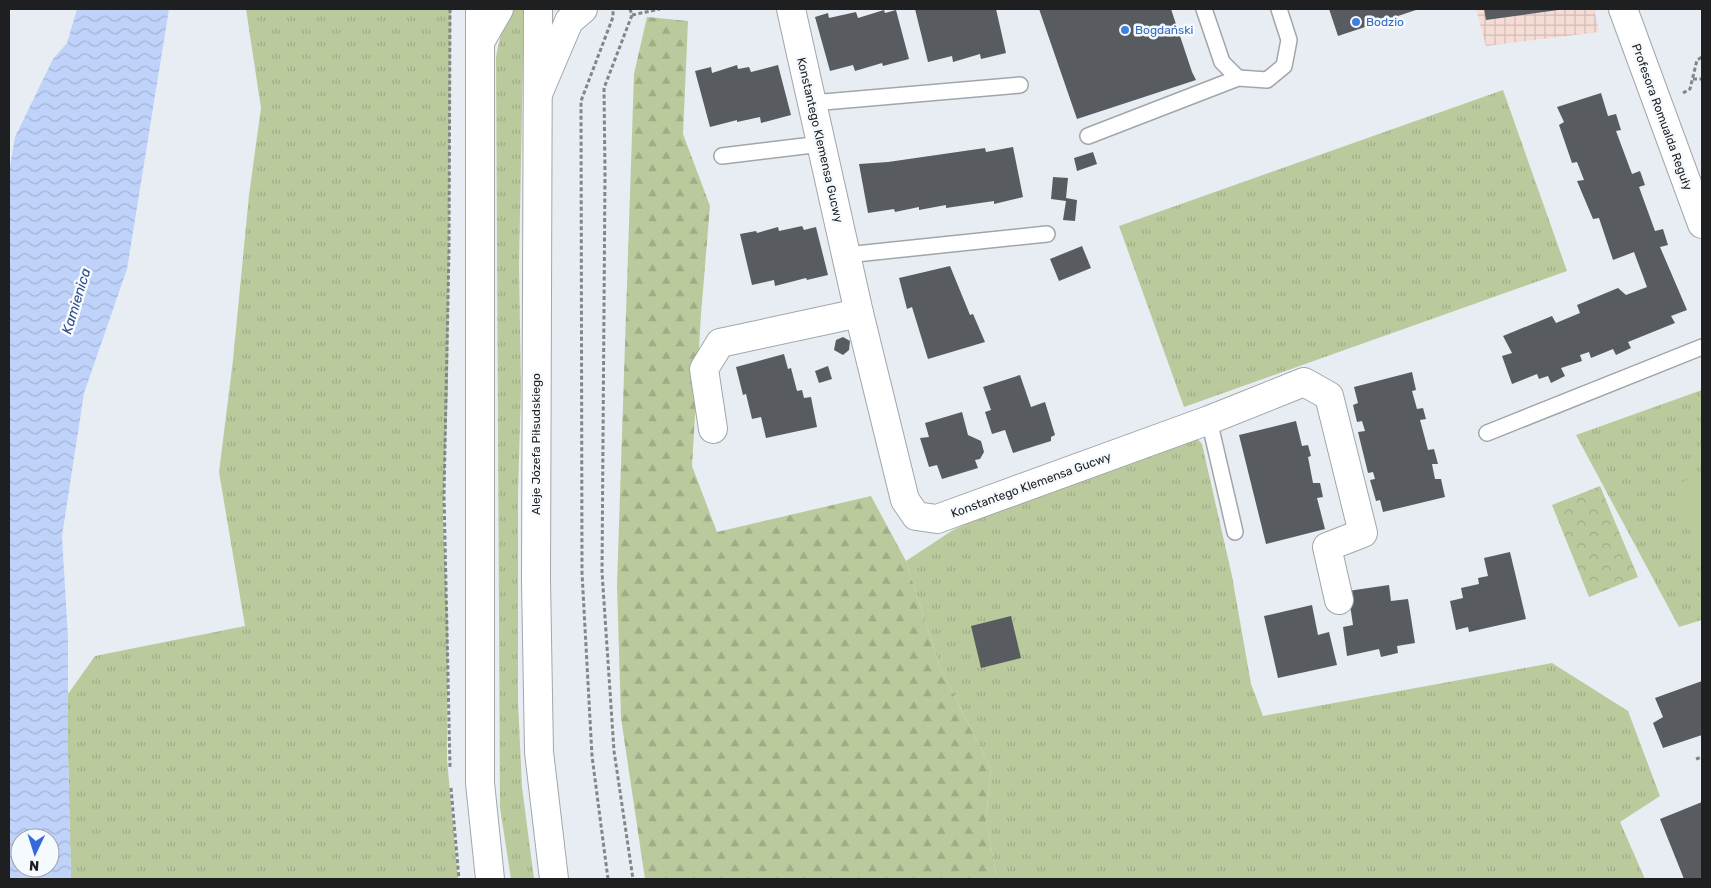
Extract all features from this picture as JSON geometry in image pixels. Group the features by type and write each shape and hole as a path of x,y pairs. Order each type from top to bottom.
{"street":[{"path":"480,9 480,783 490,879"},
{"path":"480,42 499,9"},
{"name":"Aleje Józefa Piłsudskiego","path":"538,9 536,600 539,752 554,879"},
{"path":"537,95 569,21 583,9"},
{"name":"Konstantego Klemensa Gucwy","path":"791,9 859,313 905,500 916,516 937,519 1210,420 1304,382 1329,396 1364,533 1327,547 1339,600"},
{"name":"Profesora Romualda Reguły","path":"1623,9 1702,223"},
{"path":"713,429 704,369 720,343 859,313"}],"lane":[{"path":"1204,9 1222,62 1238,78"},
{"path":"1088,136 1238,78 1267,80 1284,66 1289,40 1279,9"},
{"path":"812,103 1020,85"},
{"path":"722,156 821,144"},
{"path":"846,255 1047,234"},
{"path":"1487,433 1702,347"},
{"path":"1210,420 1235,532"}],"path":[{"path":"450,9 449,250 444,495 450,770"},
{"path":"608,879 592,756 582,573 581,100 613,17 613,9"},
{"path":"630,9 632,15 604,88 602,572 614,751 632,879"},
{"path":"632,15 660,9"},
{"path":"1690,89 1697,60 1702,57"},
{"path":"1693,79 1702,79"},
{"path":"1696,759 1702,757"},
{"path":"450,779 459,879"}],"shaded area":[{"path":"1476,9 1594,9 1599,32 1486,46"}],"green space":[{"path":"246,9 451,9 448,386 443,514 448,628 447,759 458,879 71,879 68,694 95,656 245,626 219,472 233,360 249,195 261,108"},
{"path":"513,9 524,9 519,265 521,389 518,495 518,702 522,787 534,879 511,879 500,808 496,57 504,26"},
{"path":"647,17 688,21 683,134 710,206 701,314 692,466 717,532 871,496 906,561 940,667 991,769 986,819 997,879 645,879 621,718 617,585 634,74"},
{"path":"1503,90 1567,271 1184,407 1119,226"},
{"path":"1702,390 1702,620 1679,627 1576,435"},
{"path":"1194,435 1202,444 1232,576 1251,684 1263,716 1552,663 1628,711 1660,796 1620,822 1645,879 997,879 986,819 991,769 940,667 906,561 953,530 1038,491"},
{"path":"1702,474 1702,562 1672,486"},
{"path":"1600,486 1638,577 1589,597 1552,505"}],"water":[{"name":"Kamienica","path":"77,9 169,9 127,269 84,393 62,536 68,638 71,879 9,879 9,172 15,137 53,59 67,43"}],"building":[{"path":"915,9 996,9 1006,53 981,59 980,54 953,62 952,56 928,62"},
{"path":"1039,9 1171,9 1196,80 1077,119"},
{"name":"Bodzio","path":"1329,9 1419,9 1338,36"},
{"path":"1484,9 1558,9 1558,10 1486,20"},
{"path":"884,10 885,13 896,10 909,59 883,66 882,63 855,71 853,65 830,71 815,17 828,13 829,18 856,12 858,18"},
{"path":"737,65 738,69 749,67 751,72 778,65 791,115 761,123 760,117 737,122 737,120 710,127 695,71 711,67 712,73"},
{"path":"1601,93 1608,116 1616,114 1621,130 1616,131 1632,174 1640,171 1645,185 1639,187 1655,231 1663,229 1668,245 1660,247 1687,310 1671,316 1675,323 1628,342 1631,348 1616,355 1613,349 1591,358 1589,352 1580,355 1582,361 1561,368 1565,376 1551,383 1548,376 1539,379 1537,374 1512,384 1502,356 1512,353 1503,336 1552,316 1556,323 1580,313 1577,305 1618,288 1626,295 1647,287 1634,252 1613,260 1599,218 1593,219 1577,181 1584,180 1577,162 1572,163 1559,125 1564,122 1557,107"},
{"path":"1013,147 1023,197 994,204 994,201 946,208 946,205 919,210 919,207 895,212 894,209 868,213 859,164 888,162 985,148 986,152"},
{"path":"1093,152 1097,164 1077,171 1074,158"},
{"path":"1053,177 1068,178 1066,198 1077,200 1075,221 1063,220 1066,201 1051,199"},
{"path":"802,226 804,230 816,227 828,275 807,280 806,278 775,286 774,280 752,285 740,234 756,231 757,233 778,227 779,231"},
{"path":"1082,246 1091,268 1059,281 1050,259"},
{"path":"950,266 970,315 973,314 985,342 928,359 912,307 907,309 899,278"},
{"path":"843,337 850,341 849,350 843,355 834,350 836,340"},
{"path":"784,354 788,369 791,368 797,391 802,390 804,398 811,397 817,427 766,438 761,417 752,419 746,394 743,395 736,367"},
{"path":"828,366 832,379 819,383 815,371"},
{"path":"1412,372 1416,390 1412,391 1417,409 1423,408 1426,419 1420,420 1428,450 1434,449 1438,464 1432,464 1435,479 1441,479 1445,497 1383,512 1380,500 1376,501 1370,480 1375,479 1373,472 1368,473 1358,432 1365,431 1362,421 1357,422 1353,405 1358,403 1354,387"},
{"path":"1020,375 1031,407 1045,402 1055,435 1051,437 1051,441 1013,453 1005,430 992,434 985,412 991,410 983,387"},
{"path":"962,412 968,435 981,441 984,452 980,459 975,460 978,468 942,479 937,465 929,467 920,438 929,437 925,423"},
{"path":"1296,421 1302,446 1308,445 1311,456 1308,457 1313,483 1320,483 1323,497 1317,498 1325,529 1266,544 1239,435"},
{"path":"1510,552 1526,619 1469,632 1468,627 1456,630 1450,601 1463,598 1461,588 1479,584 1478,578 1488,576 1484,558"},
{"path":"1389,585 1391,601 1408,599 1415,643 1397,646 1398,653 1381,657 1379,649 1347,656 1343,627 1353,625 1348,591"},
{"path":"1312,605 1318,635 1329,632 1337,665 1278,678 1264,616"},
{"path":"1011,616 1021,658 981,668 971,626"},
{"path":"1702,681 1702,735 1663,748 1653,723 1663,717 1655,698"},
{"path":"1702,802 1702,879 1684,879 1660,819"}],"place":[{"name":"Bodzio","path":"1356,22"},
{"name":"Bogdański","path":"1125,30"}]}
